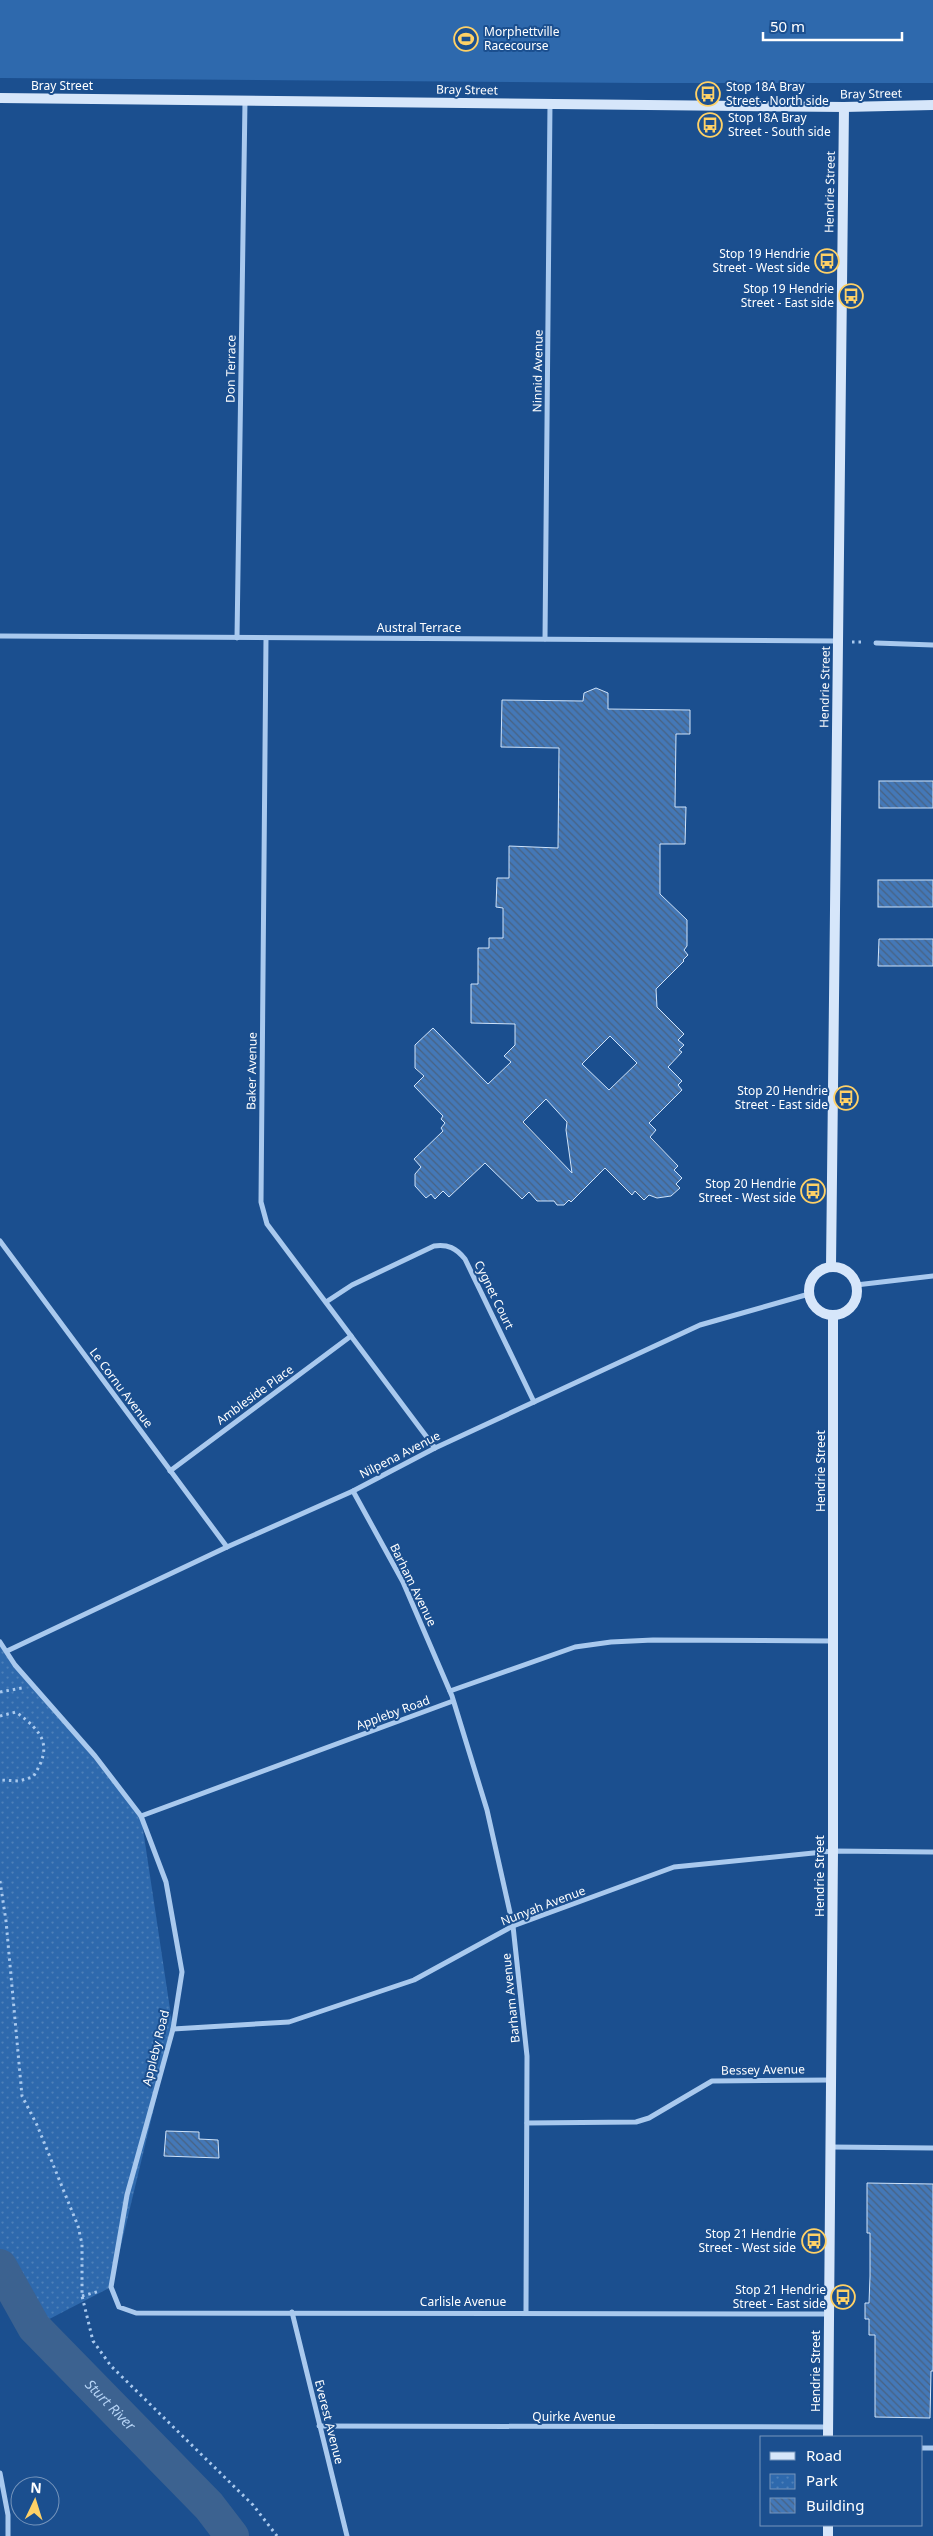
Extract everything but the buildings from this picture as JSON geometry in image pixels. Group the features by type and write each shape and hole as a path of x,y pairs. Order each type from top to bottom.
{"street":[{"name":"Bray Street","path":"0,98 844,107 933,105"},
{"name":"Don Terrace","path":"236,638 244,100"},
{"name":"Ninnid Avenue","path":"545,639 550,103"},
{"name":"Hendrie Street","path":"830,1267 844,107"},
{"name":"Austral Terrace","path":"0,636 839,641"},
{"name":"Baker Avenue","path":"266,638 261,1202 267,1224 435,1448"},
{"path":"876,643 933,645"},
{"name":"Le Cornu Avenue","path":"0,1241 227,1547"},
{"name":"Cygnet Court","path":"326,1302 352,1285 434,1246 454,1248 465,1259 534,1402"},
{"path":"830,1267 846,1271 856,1285 857,1293 851,1306 844,1312 833,1315 819,1310 813,1305 809,1294 811,1281 816,1274 830,1267"},
{"path":"856,1285 933,1276"},
{"name":"Nilpena Avenue","path":"7,1651 227,1547 353,1491 435,1448 700,1325 809,1294"},
{"name":"Hendrie Street","path":"828,2432 833,1851 833,1315"},
{"name":"Ambleside Place","path":"170,1471 352,1336"},
{"name":"Barham Avenue","path":"353,1491 403,1582 454,1701 487,1810 513,1926 527,2056 526,2312"},
{"path":"450,1691 575,1648 611,1642 653,1640 833,1641"},
{"name":"Appleby Road","path":"0,1642 15,1665 95,1756 141,1816 166,1882 182,1972 173,2029 127,2195 111,2287"},
{"name":"Appleby Road","path":"141,1816 454,1701"},
{"name":"Nunyah Avenue","path":"173,2029 289,2022 414,1980 513,1926 674,1867 833,1851 933,1852"},
{"name":"Bessey Avenue","path":"527,2123 636,2122 649,2118 712,2081 831,2080"},
{"path":"830,2147 933,2148"},
{"name":"Carlisle Avenue","path":"111,2287 119,2306 136,2313 526,2312 829,2314"},
{"name":"Everest Avenue","path":"292,2312 346,2536"},
{"name":"Quirke Avenue","path":"319,2426 828,2432"},
{"path":"0,2473 8,2515 8,2536"}],"path":[{"path":"839,641 876,643"},
{"path":"0,1692 33,1686"},
{"path":"0,1716 16,1712 40,1731 44,1744 43,1762 33,1777 19,1781 0,1780"},
{"path":"0,1880 6,1921 22,2096 37,2125 78,2226 82,2244 82,2296 93,2341 111,2366 253,2505 278,2536"},
{"path":"82,2296 111,2287"}],"green space":[{"name":"Morphettville Racecourse","path":"0,0 933,0 933,83 641,83 0,78"},
{"path":"0,1645 141,1816 173,2029 111,2287 34,2327 0,2266"}],"waterway":[{"name":"Sturt River","path":"0,2266 34,2327 209,2506 232,2536"}],"place":[{"name":"Morphettville Racecourse","path":"466,39"},
{"name":"Stop 18A Bray Street - North side","path":"708,94"},
{"name":"Stop 18A Bray Street - South side","path":"710,125"},
{"name":"Stop 19 Hendrie Street - West side","path":"827,261"},
{"name":"Stop 19 Hendrie Street - East side","path":"851,296"},
{"name":"Stop 20 Hendrie Street - East side","path":"846,1098"},
{"name":"Stop 20 Hendrie Street - West side","path":"813,1191"},
{"name":"Stop 21 Hendrie Street - West side","path":"814,2241"},
{"name":"Stop 21 Hendrie Street - East side","path":"843,2297"}]}
